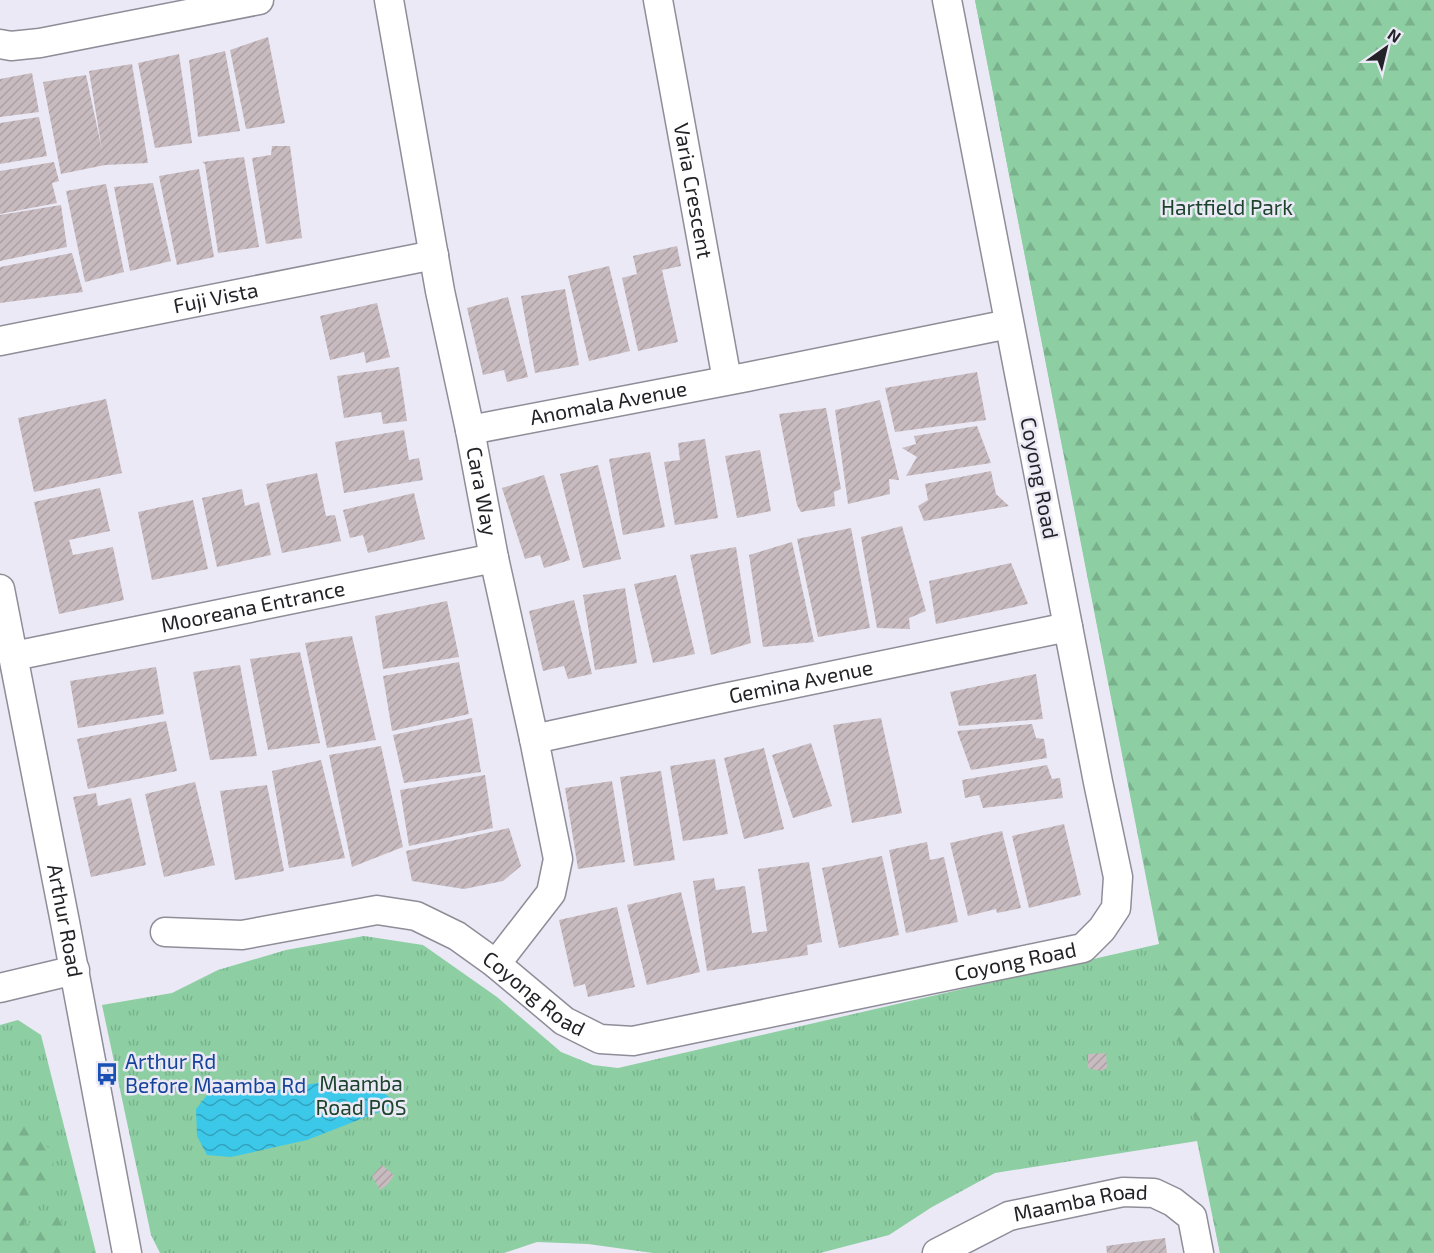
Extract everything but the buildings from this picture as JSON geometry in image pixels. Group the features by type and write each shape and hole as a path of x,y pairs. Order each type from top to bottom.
{"street":[{"path":"0,44 11,46 40,44 258,0"},
{"name":"Cara Way","path":"389,0 434,255 494,558 558,859 551,893 496,964"},
{"name":"Varia Crescent","path":"658,0 737,379"},
{"name":"Coyong Road","path":"165,932 242,936 377,910 416,916 457,936 496,964 564,1021 600,1039 633,1041 1083,948 1102,929 1116,908 1118,877 947,0"},
{"name":"Fuji Vista","path":"0,341 434,255"},
{"name":"Anomala Avenue","path":"470,430 1009,324"},
{"name":"Mooreana Entrance","path":"14,657 494,558"},
{"name":"Arthur Road","path":"0,589 75,970 127,1253"},
{"name":"Gemina Avenue","path":"534,739 1068,627"},
{"path":"0,988 75,970"},
{"name":"Maamba Road","path":"937,1253 1009,1216 1124,1192 1154,1193 1173,1202 1192,1217 1199,1253"}],"green space":[{"name":"Hartfield Park","path":"975,0 1434,0 1434,1253 1220,1253 1197,1141 995,1173 932,1207 889,1235 820,1253 653,1253 588,1244 537,1242 504,1253 160,1253 151,1235 102,1005 172,993 218,970 286,950 364,936 423,945 497,997 561,1052 593,1065 618,1068 1159,944"},
{"name":"Hartfield Park","path":"975,0 1434,0 1434,1253 1220,1253"},
{"path":"18,1020 41,1035 96,1253 0,1253 0,1025"},
{"path":"0,1113 3,1123 36,1122 54,1161 48,1192 25,1219 24,1227 42,1214 59,1213 70,1253 0,1253"}],"water":[{"path":"323,1082 372,1084 396,1102 379,1112 307,1140 231,1157 207,1155 197,1136 196,1109 208,1094 267,1092"}],"place":[{"name":"Arthur Rd Before Maamba Rd","path":"107,1074"}],"park label":[{"name":"Maamba Road POS","path":"361,1096"}]}
